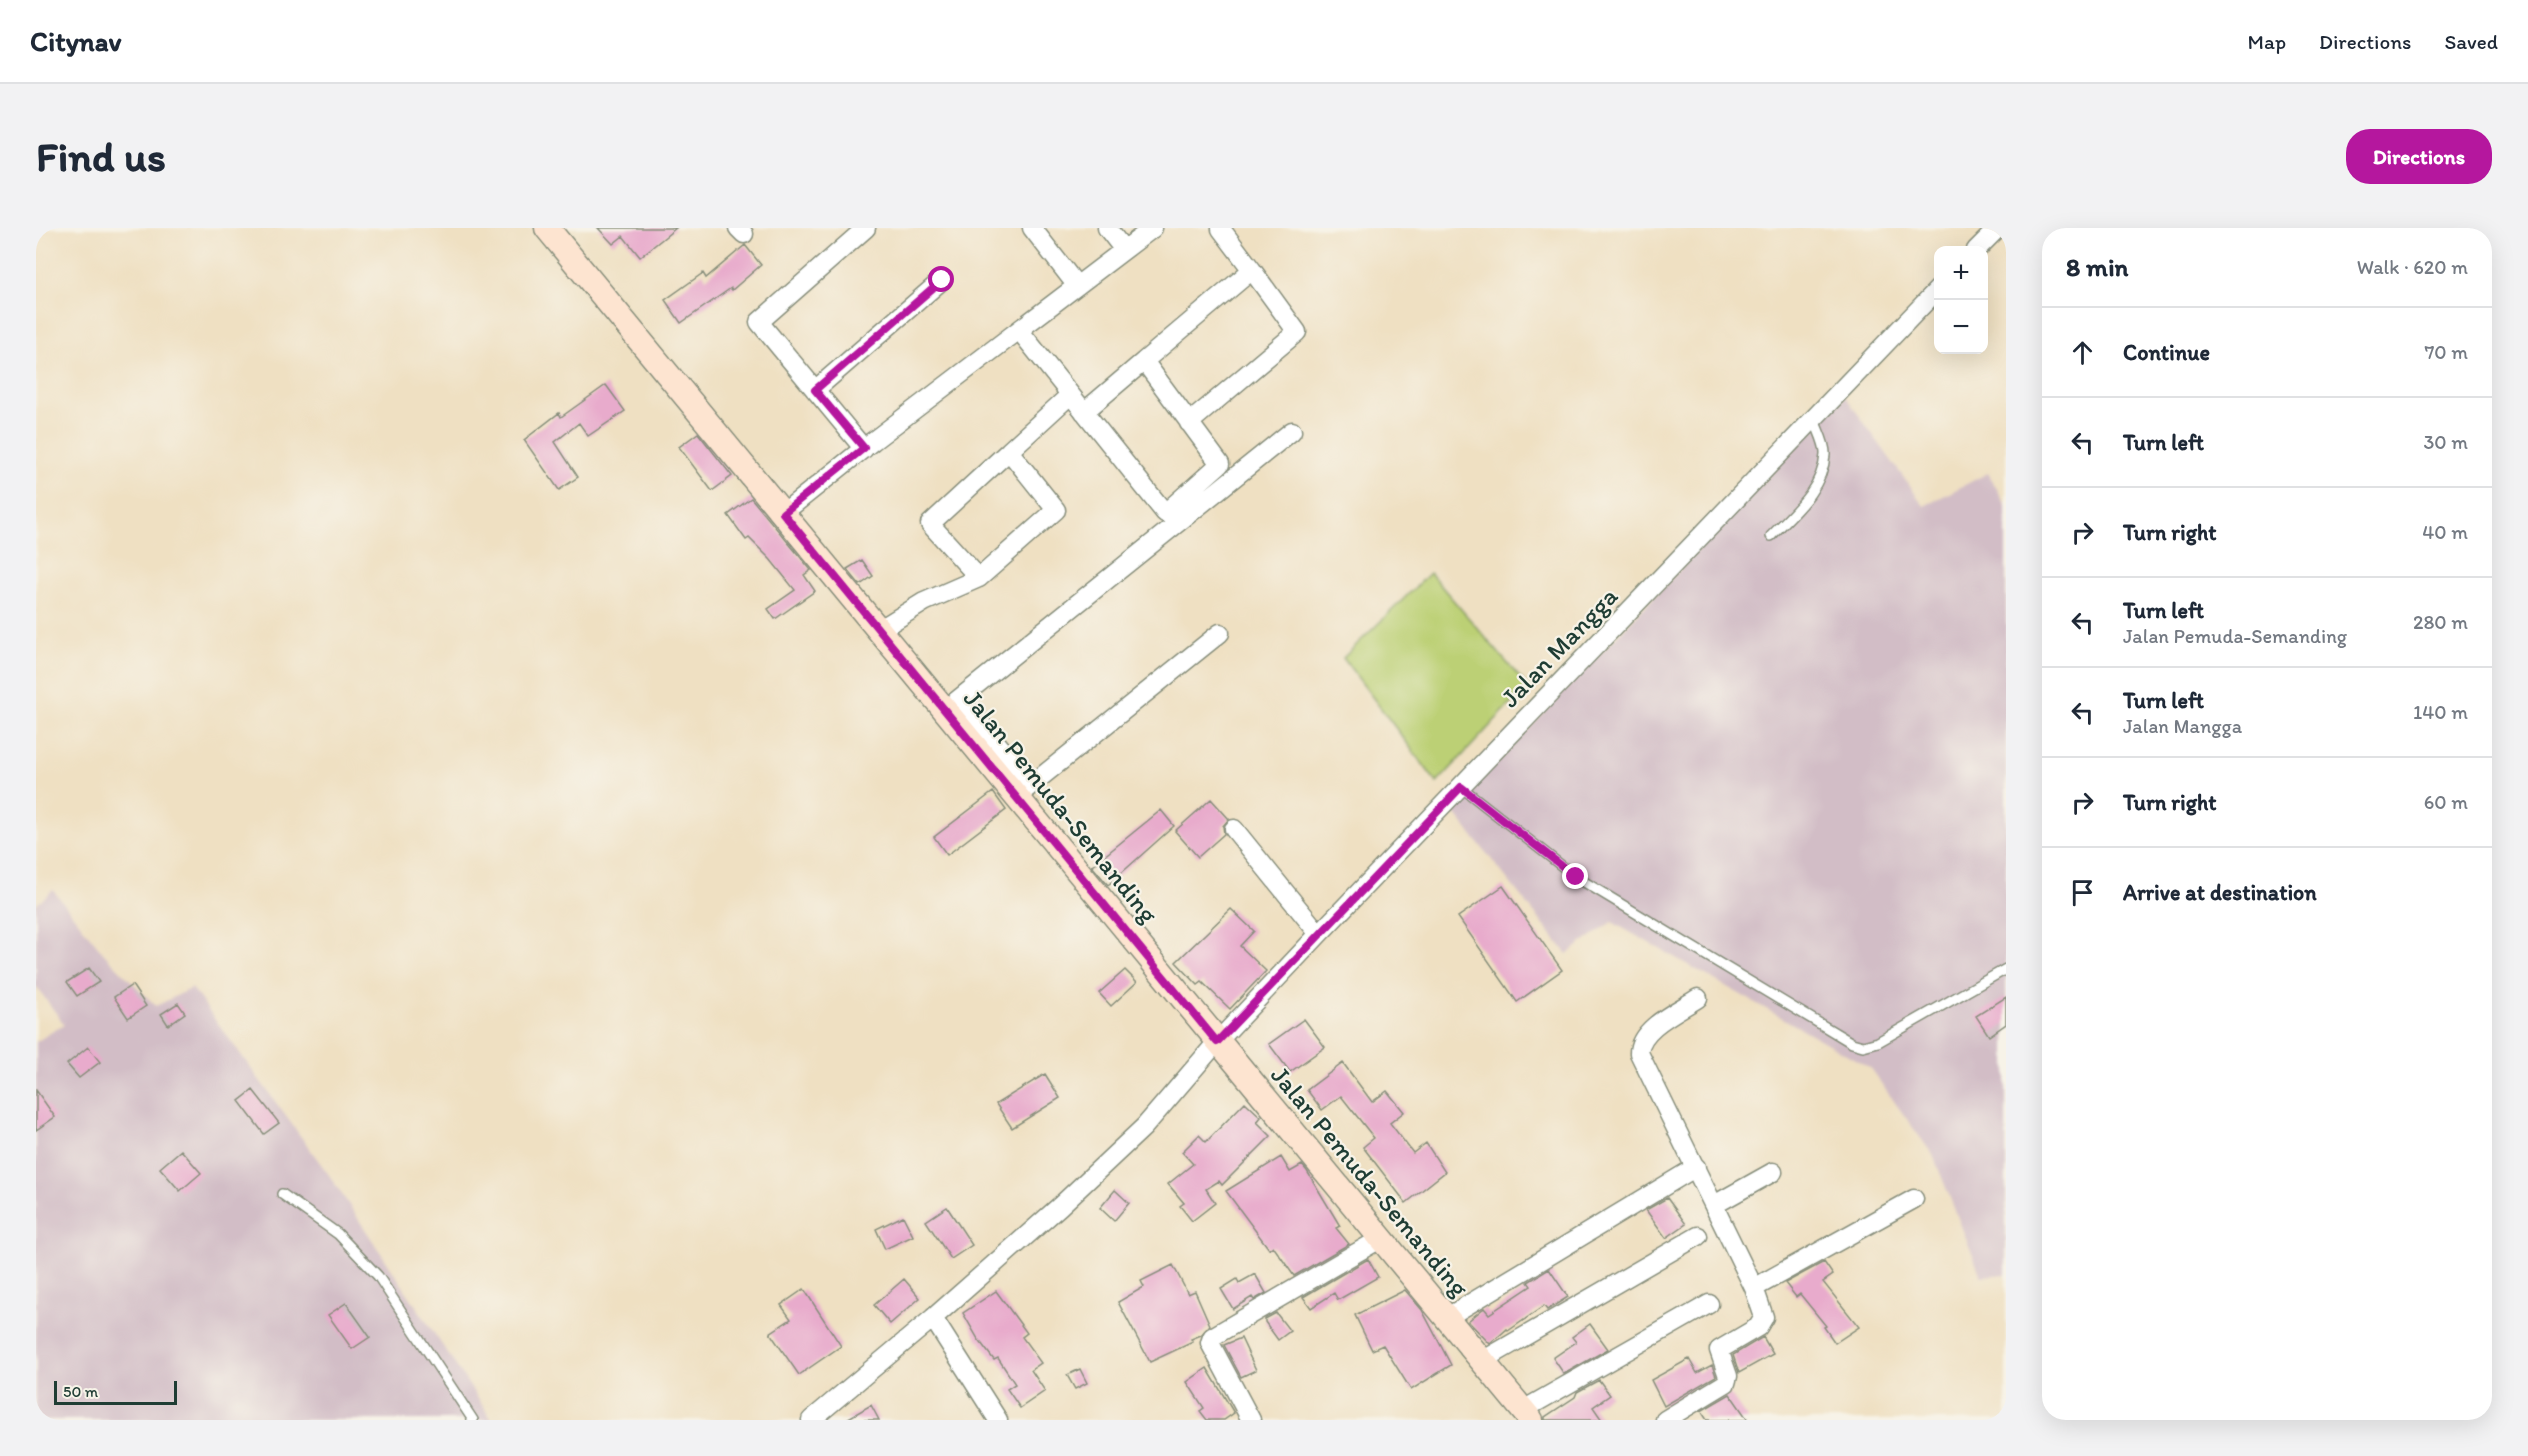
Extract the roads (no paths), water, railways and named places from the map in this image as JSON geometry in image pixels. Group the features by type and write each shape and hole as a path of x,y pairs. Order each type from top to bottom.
{"main road":[{"name":"Jalan Pemuda-Semanding","path":"547,228 879,630 952,704 1024,791 1217,1042 1526,1417"}],"street":[{"path":"864,448 759,322 866,228"},
{"path":"1032,228 1077,286"},
{"path":"1107,228 1124,250"},
{"path":"783,513 864,448 1153,228"},
{"path":"1980,246 1998,228"},
{"path":"1190,423 1297,332 1221,229"},
{"path":"1083,412 1252,270"},
{"path":"815,390 942,280"},
{"name":"Jalan Mangga","path":"810,1420 933,1318 1060,1206 1144,1126 1217,1042 1319,934 1934,293"},
{"path":"1019,330 1165,513 1220,464 1144,361"},
{"path":"979,578 930,524 1070,395"},
{"path":"952,704 1292,431"},
{"path":"879,630 924,602 979,578 1056,510 1009,451"},
{"path":"1024,791 1220,633"},
{"path":"1234,829 1319,934"},
{"path":"1665,1420 1726,1383 1728,1376 1719,1350 1758,1327 1764,1317 1754,1288 1638,1050 1652,1030 1698,998"},
{"path":"1446,1318 1696,1167"},
{"path":"1714,1205 1773,1172"},
{"path":"1754,1288 1914,1199"},
{"path":"1482,1361 1698,1236"},
{"path":"1251,1420 1210,1343 1212,1337 1380,1239"},
{"path":"1526,1417 1709,1304"},
{"path":"933,1318 998,1420"}],"lane":[{"path":"1771,536 1802,504 1819,480 1826,453 1814,419"},
{"path":"1461,787 1576,877 1852,1043 1863,1046 1878,1042 2006,969"},
{"path":"282,1194 338,1234 378,1276 473,1420"}]}
